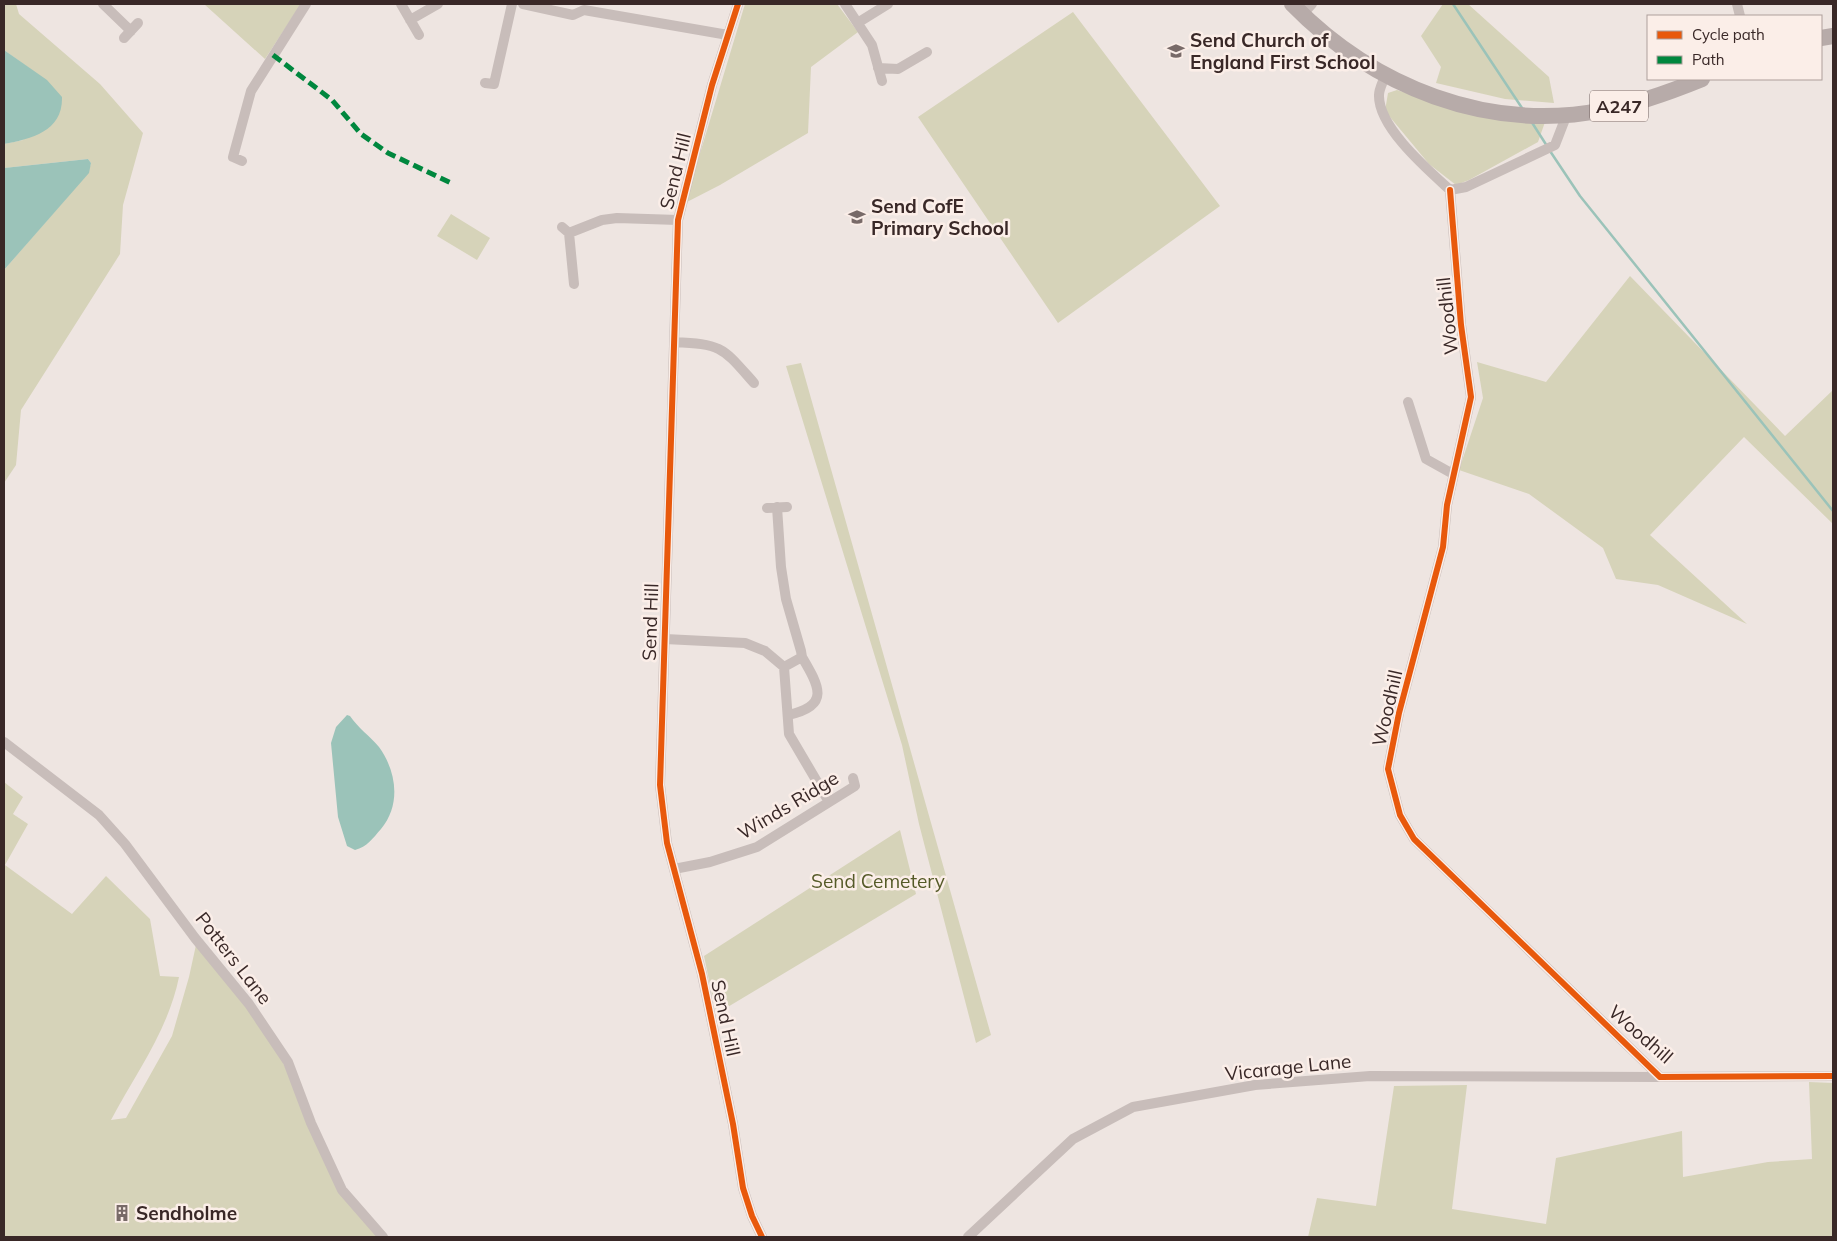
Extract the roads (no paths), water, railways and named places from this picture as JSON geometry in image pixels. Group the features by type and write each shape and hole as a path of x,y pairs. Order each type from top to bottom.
{"main road":[{"name":"A247","path":"1302,7 1335,43 1385,76 1415,91 1488,112 1527,115 1567,114 1604,110 1643,100 1699,80"}],"street":[{"path":"103,4 131,31"},
{"path":"242,161 233,157 252,90 306,4"},
{"path":"401,4 419,35"},
{"path":"410,20 438,4"},
{"path":"494,84 512,4"},
{"path":"523,4 573,15 580,7 728,35"},
{"name":"Send Hill","path":"738,4 670,217 674,342 660,785 667,843 702,974 733,1124 743,1188 752,1216 762,1237"},
{"path":"845,4 859,22 872,45 882,80"},
{"path":"859,22 888,4"},
{"path":"878,68 898,69 927,52"},
{"path":"1385,76 1379,94 1384,117 1414,156 1450,190 1466,187 1553,145 1567,114"},
{"name":"Woodhill","path":"1450,190 1461,325 1471,397 1447,505 1443,547 1399,713 1388,769 1400,816 1414,839 1660,1077 1833,1076"},
{"path":"574,284 566,230 617,218 670,217"},
{"path":"674,342 708,344 724,352 754,384"},
{"path":"1408,402 1426,459 1453,474"},
{"path":"777,507 782,575 802,657 812,674 818,692 814,704 805,712 788,715"},
{"path":"665,639 745,643 765,651 784,667 789,734 792,743 830,802"},
{"path":"784,667 802,657"},
{"name":"Potters Lane","path":"4,742 99,816 126,844 195,938 249,1004 288,1062 311,1123 342,1190 383,1237"},
{"name":"Winds Ridge","path":"674,869 710,862 757,847 855,786 853,778"},
{"name":"Vicarage Lane","path":"968,1237 1074,1139 1134,1106 1255,1085 1370,1076 1660,1077"}],"water":[{"path":"4,50 47,80 62,97 61,109 57,118 44,131 35,136 4,144"},
{"path":"88,159 91,163 89,173 4,270 4,168"},
{"path":"347,715 379,747 390,767 394,788 392,810 387,820 370,842 355,850 347,846 338,817 331,743 336,727"}],"waterway":[{"path":"1453,4 1522,108"},
{"path":"1531,121 1547,146"},
{"path":"1550,151 1580,196 1833,511"}],"place":[{"name":"Send Church of England First School","path":"1176,51"},
{"name":"Send CofE Primary School","path":"857,217"},
{"name":"Sendholme","path":"122,1213"}],"park label":[{"name":"Send Cemetery","path":"878,881"}]}
